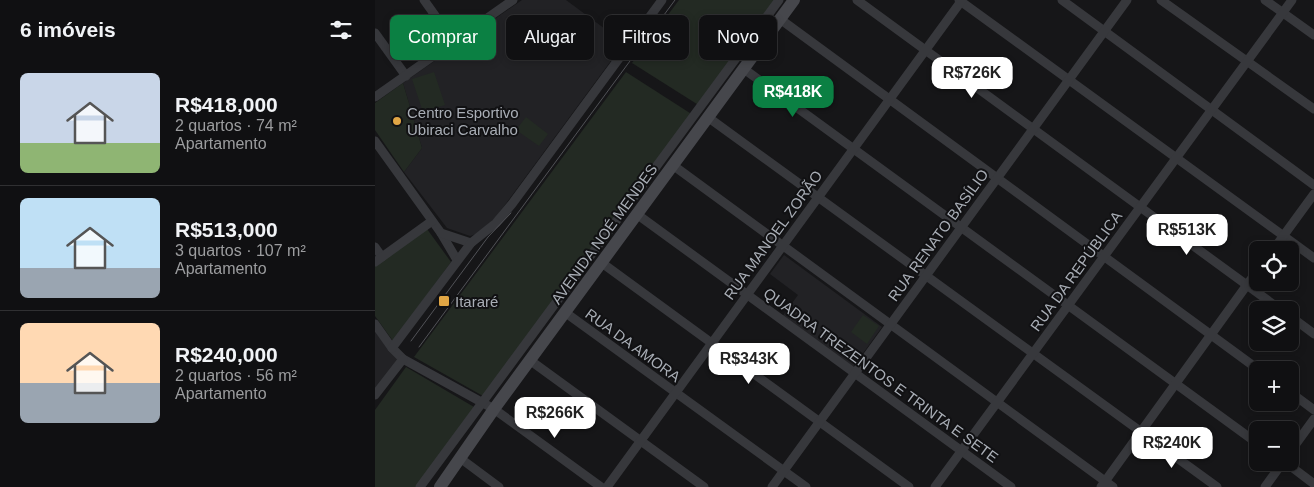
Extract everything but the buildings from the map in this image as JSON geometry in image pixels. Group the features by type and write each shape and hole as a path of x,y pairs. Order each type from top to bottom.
{"main road":[{"name":"AVENIDA NOÉ MENDES","path":"440,487 494,409 794,0"}],"street":[{"path":"424,0 435,15"},
{"path":"487,15 502,3 513,0"},
{"path":"392,348 471,243 496,223 512,204 662,0"},
{"path":"420,487 779,0"},
{"path":"857,0 1269,301"},
{"path":"1062,0 1314,185"},
{"name":"RUA RENATO BASÍLIO","path":"772,487 1127,0"},
{"path":"1161,0 1314,109"},
{"path":"1265,0 1314,35"},
{"name":"RUA DA REPÚBLICA","path":"935,487 1211,109 1293,0"},
{"path":"961,1 1175,159 1314,258"},
{"name":"RUA MANOEL ZORÃO","path":"607,487 961,1"},
{"path":"780,19 1249,363"},
{"path":"375,33 406,76"},
{"path":"375,97 429,60"},
{"path":"744,69 855,148 1249,437"},
{"path":"709,118 1217,487"},
{"path":"375,141 441,232 457,260"},
{"path":"674,166 997,403 1103,484 1113,487"},
{"path":"1280,241 1314,194"},
{"name":"QUADRA TREZENTOS E TRINTA E SETE","path":"638,215 1011,487"},
{"path":"375,247 379,259 432,221"},
{"path":"441,232 471,243"},
{"path":"602,263 909,487"},
{"path":"1103,484 1248,285"},
{"name":"RUA DA AMORA","path":"566,313 806,487"},
{"path":"1299,323 1314,334"},
{"path":"375,324 392,348 403,359 494,409 601,487"},
{"path":"375,395 403,359"},
{"path":"531,361 703,487"},
{"path":"1299,399 1314,410"},
{"path":"1299,440 1314,419"},
{"path":"460,458 499,487"},
{"path":"1265,487 1277,471"},
{"path":"1296,471 1314,484"}],"shaded area":[{"path":"522,0 566,0 586,15 506,15 506,60 594,60 594,21 604,28 604,60 611,60 496,217 477,234 470,236 447,228 404,172 422,148 403,83 436,60 496,60 496,18"},
{"path":"679,0 776,0 765,15 699,15 699,60 733,60 700,106 632,63 634,60 689,60 689,15 668,15"},
{"path":"434,72 445,105 423,112 412,79"},
{"path":"626,72 693,115 483,396 414,357"},
{"path":"403,83 422,148 404,172 375,130 375,103"},
{"path":"526,117 548,134 539,146 516,130"},
{"path":"427,229 451,262 393,341 375,316 375,266"},
{"path":"784,255 882,327 853,367 782,317 798,295 770,274"},
{"path":"863,315 879,326 867,344 851,332"},
{"path":"375,324 403,359 375,395"},
{"path":"406,367 474,407 417,487 375,487 375,410"}],"tram line":[{"path":"419,347 675,0"},
{"path":"411,341 488,237 511,213"}],"place":[{"name":"Centro Esportivo Ubiraci Carvalho","path":"397,121"},
{"name":"Itararé","path":"444,301"}]}
